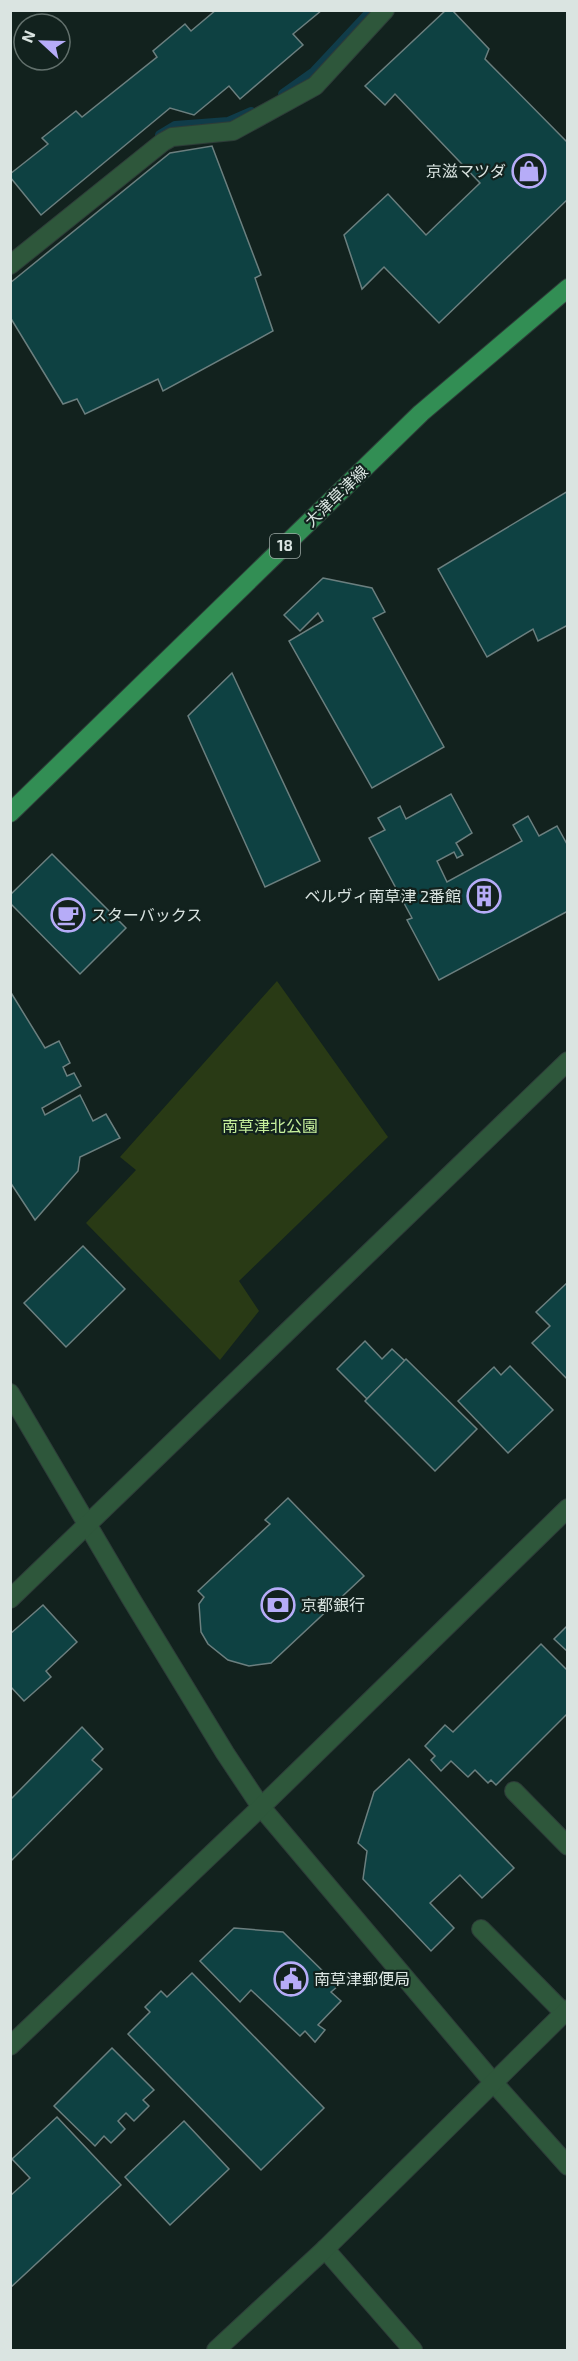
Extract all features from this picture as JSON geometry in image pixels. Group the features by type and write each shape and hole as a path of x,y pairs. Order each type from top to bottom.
{"main road":[{"name":"大津草津線","path":"10,813 421,413 567,288"}],"street":[{"path":"10,265 163,142 172,137 233,130 315,86 385,10"},
{"path":"10,1599 567,1061"},
{"path":"10,1393 225,1753 261,1807 493,2082 567,2166"},
{"path":"10,2046 261,1807 567,1508"},
{"path":"514,1791 567,1846"},
{"path":"216,2350 324,2249 566,2011 481,1929"},
{"path":"324,2249 414,2350"}],"green space":[{"name":"南草津北公園","path":"277,981 388,1137 239,1281 259,1311 220,1360 86,1223 136,1170 120,1157"}],"building":[{"path":"216,10 322,10 293,34 303,45 240,99 229,86 194,115 170,108 41,215 10,177 10,174 48,144 42,138 76,111 82,117 157,57 153,51 185,24 191,31"},
{"path":"446,10 452,10 489,49 485,59 568,143 568,199 439,323 384,267 362,289 344,235 388,194 426,235 480,183 395,94 385,105 365,86"},
{"path":"212,146 261,275 255,278 273,331 163,391 158,379 85,414 77,399 63,404 10,317 10,283 170,153"},
{"path":"568,491 568,625 538,641 533,629 487,657 438,569"},
{"path":"323,578 372,588 385,612 373,618 444,747 372,788 289,641 323,621 318,613 300,631 284,615"},
{"path":"232,673 320,861 265,887 188,716"},
{"name":"ベルヴィ南草津 2番館","path":"451,794 472,833 456,843 463,855 457,858 454,852 437,861 447,882 522,841 513,825 528,816 539,836 557,826 568,846 568,911 439,980 407,920 412,918 369,838 385,830 378,818 400,806 406,819"},
{"name":"スターバックス","path":"52,854 126,928 80,974 10,903 10,895"},
{"path":"10,991 45,1048 59,1041 70,1063 63,1067 67,1076 74,1073 81,1086 42,1108 45,1115 80,1095 93,1121 106,1114 120,1138 80,1157 78,1171 35,1220 10,1182"},
{"path":"83,1246 125,1289 66,1347 24,1303"},
{"path":"568,1282 568,1380 532,1343 550,1326 536,1312"},
{"path":"365,1341 382,1359 392,1349 405,1361 367,1399 337,1369"},
{"path":"406,1359 477,1429 435,1471 365,1401"},
{"path":"510,1366 553,1410 508,1453 458,1401 494,1367 501,1375"},
{"path":"288,1498 364,1576 271,1663 249,1666 228,1660 208,1644 201,1632 199,1604 204,1597 198,1591 270,1524 265,1520"},
{"path":"43,1605 77,1642 46,1671 51,1677 24,1701 10,1686 10,1634"},
{"path":"568,1625 568,1652 554,1639"},
{"path":"541,1644 568,1671 568,1713 496,1785 491,1780 488,1783 475,1770 468,1777 451,1761 441,1771 431,1760 435,1756 425,1746 445,1725 453,1732"},
{"path":"82,1727 103,1749 92,1760 102,1769 10,1862 10,1800"},
{"path":"409,1759 514,1868 482,1898 460,1875 430,1903 454,1928 431,1951 363,1879 367,1851 358,1843 374,1792"},
{"path":"234,1928 283,1932 338,1986 331,1992 341,2001 318,2025 325,2030 315,2042 305,2031 300,2036 251,1990 240,2002 200,1961"},
{"path":"192,1973 324,2108 261,2170 128,2034 150,2012 145,2007 161,1991 167,1997"},
{"path":"112,2048 154,2090 143,2100 149,2106 134,2121 126,2113 118,2121 125,2129 111,2143 104,2136 95,2146 54,2106"},
{"path":"57,2117 121,2185 10,2288 10,2196 30,2178 12,2159"},
{"path":"184,2121 229,2169 170,2225 125,2177"}],"waterway":[{"path":"283,94 314,72 372,10"},
{"path":"160,135 175,126 228,122 251,112"}],"place":[{"name":"京滋マツダ","path":"529,171"},
{"name":"ベルヴィ南草津 2番館","path":"484,896"},
{"name":"スターバックス","path":"68,915"},
{"name":"京都銀行","path":"278,1605"},
{"name":"南草津郵便局","path":"291,1979"}]}
